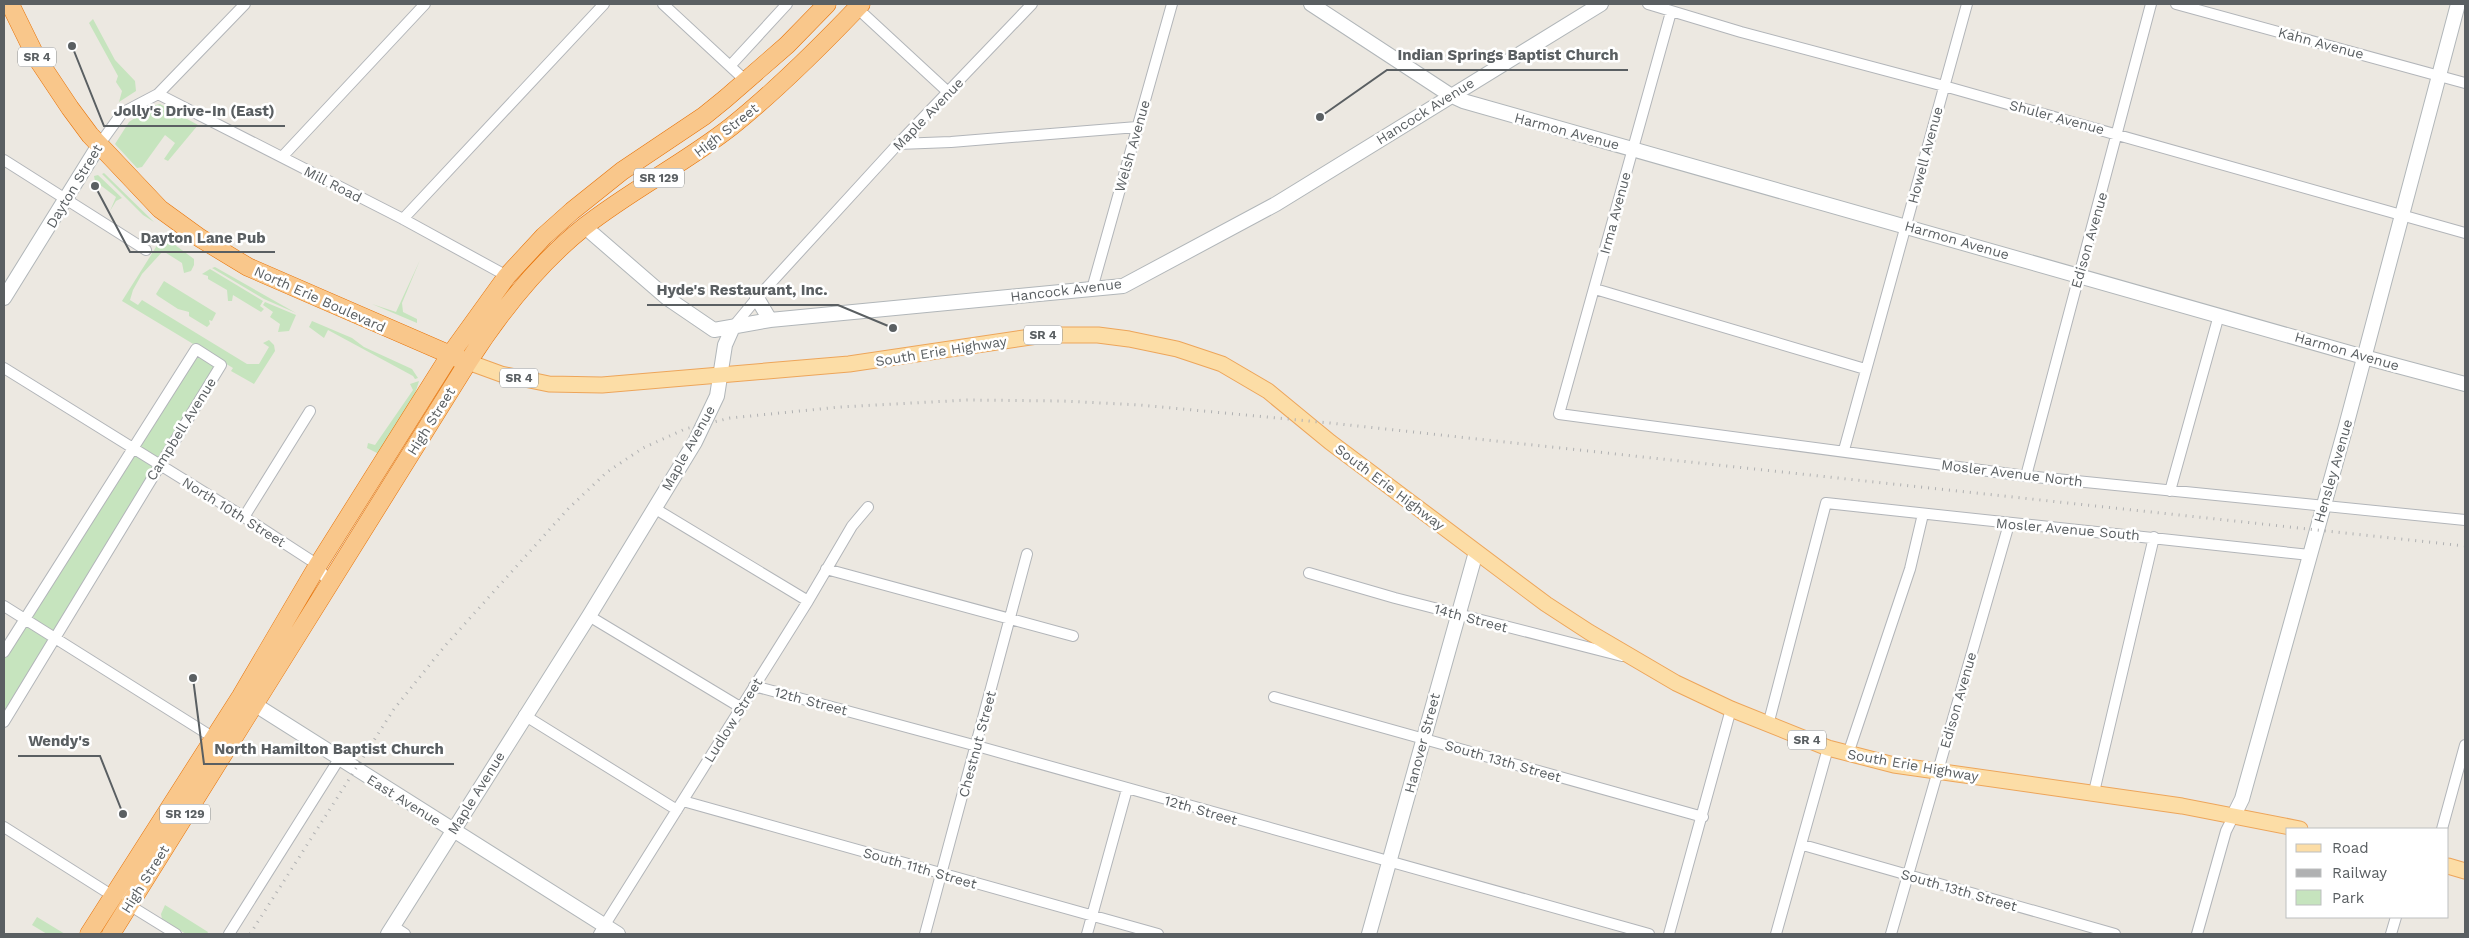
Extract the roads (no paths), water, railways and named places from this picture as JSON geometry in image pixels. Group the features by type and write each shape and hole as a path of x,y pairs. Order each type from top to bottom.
{"highway":[{"name":"North Erie Boulevard","path":"10,4 36,57 53,84 99,145 160,209 226,254 275,280 450,355"},
{"name":"High Street","path":"114,929 247,701 318,565 450,355 506,276 544,236 596,190 704,116 787,46 827,4"},
{"name":"High Street","path":"89,934 214,738 247,701 329,585 488,331 524,285 555,252 585,227 688,159 731,127 803,64 859,6"},
{"name":"South Erie Highway","path":"450,355 468,362"}],"main road":[{"name":"South Erie Highway","path":"468,362 517,378 571,386 602,386 905,358 1044,335 1098,335 1150,342 1222,364 1268,391 1330,442 1546,604 1676,683 1768,725 1848,754 1936,772 2094,792 2234,814 2296,828"},
{"path":"2449,866 2465,871"}],"street":[{"name":"Dayton Street","path":"4,298 99,145 122,113 158,94 245,4"},
{"path":"282,157 425,4"},
{"path":"403,219 604,4"},
{"path":"663,4 746,81"},
{"path":"730,66 787,4"},
{"name":"Maple Avenue","path":"390,930 524,715 589,616 705,423 717,396 725,345 733,327 757,298 898,144 949,93 1032,4"},
{"name":"Welsh Avenue","path":"1092,289 1172,4"},
{"name":"Harmon Avenue","path":"1311,4 1450,96 1482,107 2465,384"},
{"name":"Hancock Avenue","path":"585,227 667,298 705,327 714,330 770,320 1123,286 1276,204 1601,4"},
{"name":"Shuler Avenue","path":"1648,4 2465,233"},
{"name":"Howell Avenue","path":"1844,450 1967,4"},
{"name":"Edison Avenue","path":"2026,476 2151,4"},
{"name":"Kahn Avenue","path":"2176,4 2465,83"},
{"name":"Hensley Avenue","path":"2197,934 2226,831 2242,799 2310,556 2458,4"},
{"path":"859,6 949,93"},
{"name":"Irma Avenue","path":"1559,414 1671,12"},
{"name":"Mill Road","path":"158,94 403,219 506,276"},
{"path":"898,144 951,142 1137,127"},
{"path":"4,160 146,250"},
{"path":"1595,289 1865,369"},
{"path":"757,298 770,320"},
{"path":"2170,492 2220,315"},
{"name":"Campbell Avenue","path":"4,652 196,350 221,365 4,722"},
{"name":"North 10th Street","path":"4,368 318,565 329,585"},
{"path":"244,517 310,411"},
{"name":"Mosler Avenue North","path":"1559,414 1844,450 2026,476 2170,492 2465,520"},
{"name":"Mosler Avenue South","path":"1768,725 1826,503 2009,524 2154,537 2310,556"},
{"name":"Ludlow Street","path":"602,930 808,601 852,526 868,507"},
{"path":"654,508 808,601"},
{"path":"1848,754 1910,569 1923,514"},
{"name":"Edison Avenue","path":"1891,934 1936,772 2009,524"},
{"path":"2094,792 2154,537"},
{"name":"Hanover Street","path":"1369,934 1391,862 1457,614 1476,552"},
{"name":"Chestnut Street","path":"926,934 1027,554"},
{"path":"826,569 1073,636"},
{"name":"14th Street","path":"1309,573 1457,614 1634,659"},
{"path":"4,606 214,738"},
{"path":"589,616 740,707"},
{"name":"12th Street","path":"754,686 977,746 1649,934"},
{"name":"South 13th Street","path":"1274,697 1703,817"},
{"name":"East Avenue","path":"247,701 453,831 602,930 618,934"},
{"path":"1669,934 1703,817 1731,709"},
{"name":"South 11th Street","path":"524,715 680,806 942,874 1158,934"},
{"path":"2442,828 2465,745"},
{"path":"1776,934 1803,845 1828,748"},
{"path":"229,934 339,758"},
{"path":"1087,934 1127,789"},
{"path":"4,827 114,896 114,929"},
{"name":"South 13th Street","path":"1803,845 2115,934"},
{"path":"123,880 129,905 176,934"},
{"path":"2391,934 2396,918"},
{"path":"390,930 405,934"}],"railway":[{"path":"250,934 394,709 444,647 568,509 607,472 643,448 685,429 730,418 840,407 967,400 1063,401 1140,405 1330,423 2465,546"}],"place":[{"name":"Jolly's Drive-In (East)","path":"72,46"},
{"name":"Indian Springs Baptist Church","path":"1320,117"},
{"name":"Dayton Lane Pub","path":"95,186"},
{"name":"Hyde's Restaurant, Inc.","path":"893,328"},
{"name":"North Hamilton Baptist Church","path":"193,678"},
{"name":"Wendy's","path":"123,814"}]}
